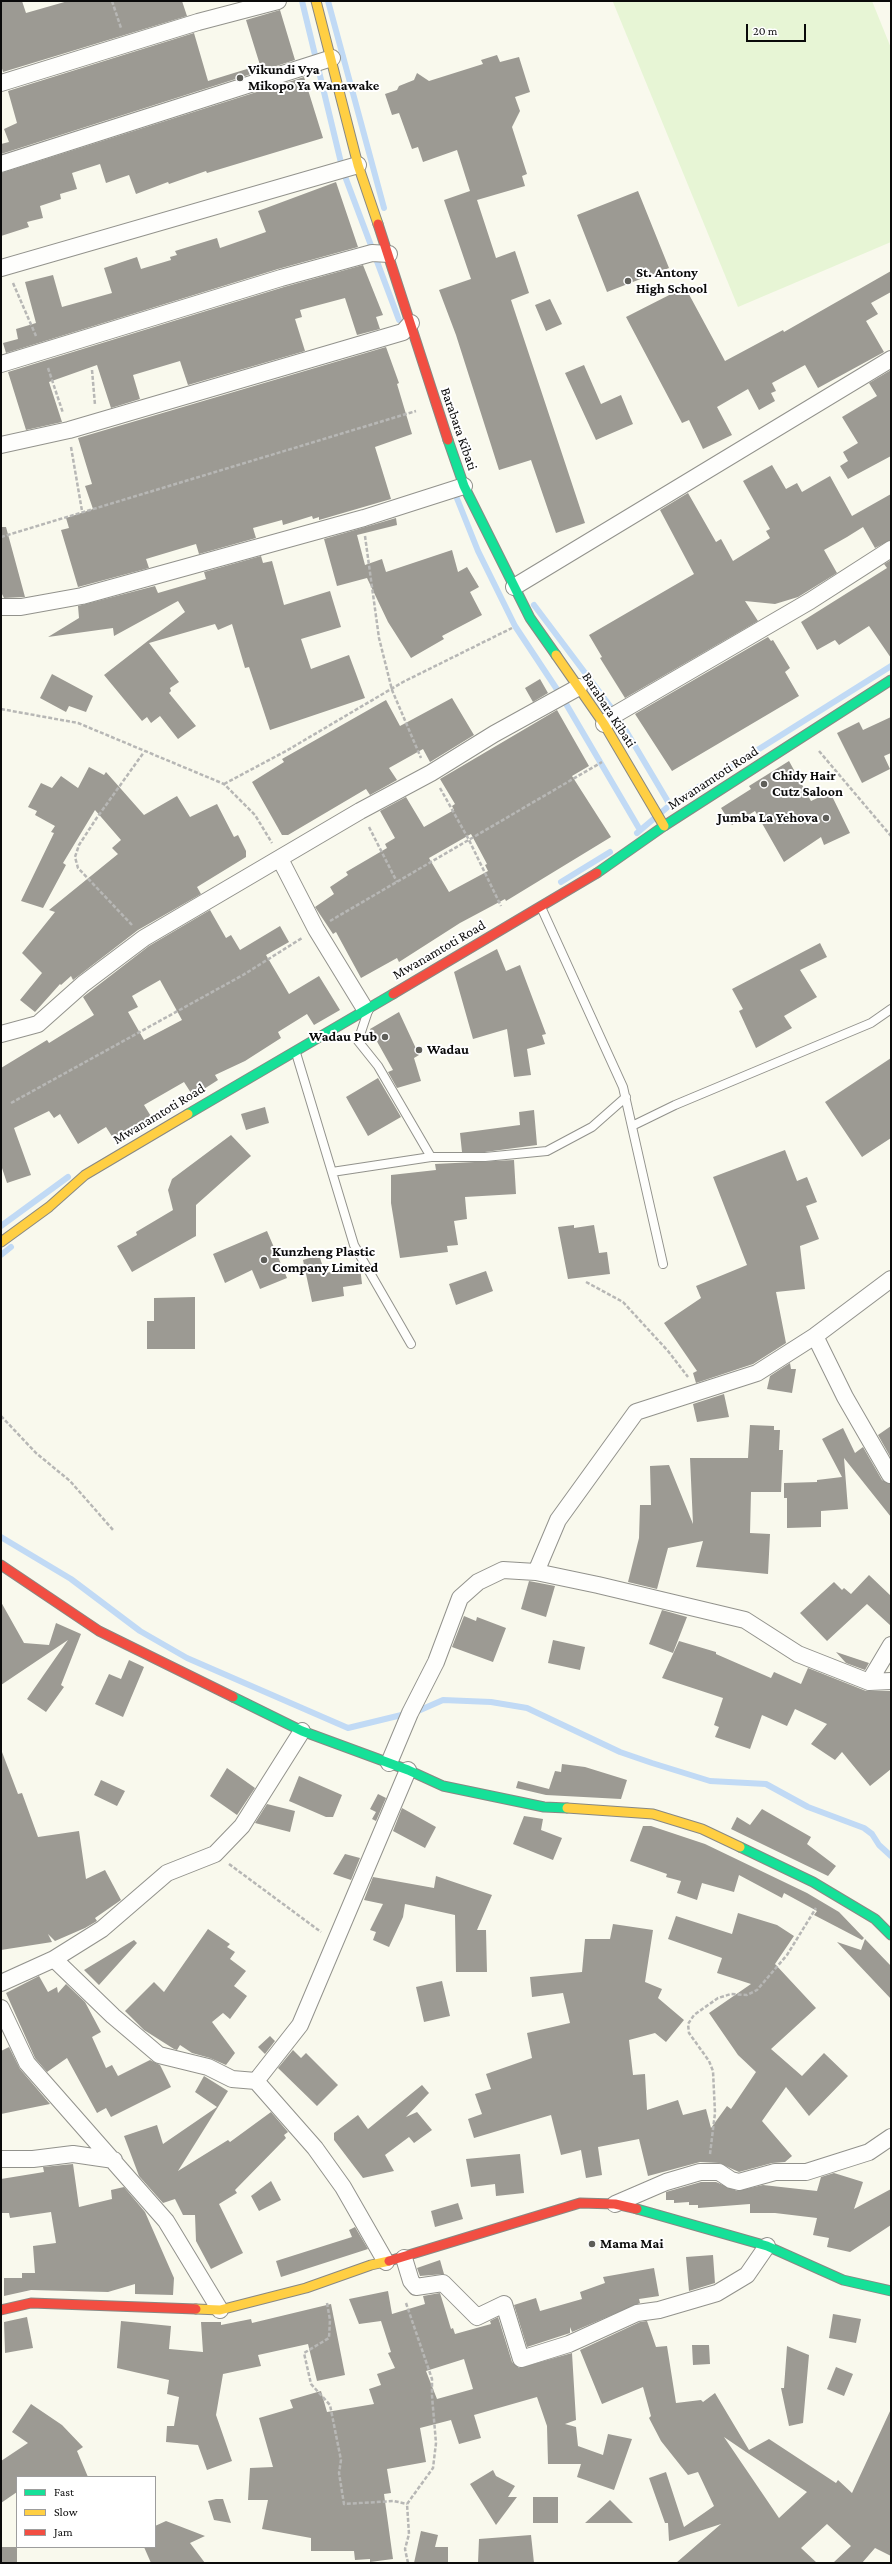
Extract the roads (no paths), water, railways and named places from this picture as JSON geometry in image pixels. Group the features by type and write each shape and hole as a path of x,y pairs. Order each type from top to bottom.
{"street":[{"path":"1,83 126,43 278,1"},
{"name":"Barabara Kibati","path":"316,1 332,58 358,165 389,254 435,405 464,486 530,618 604,724 664,826"},
{"path":"1,164 332,58"},
{"path":"4,267 358,165"},
{"path":"1,364 281,278 372,253 389,254"},
{"path":"1,445 69,430 403,332 411,323"},
{"path":"514,587 891,359"},
{"path":"1,607 21,607 82,596 364,518 464,486"},
{"path":"604,724 616,714 796,609 891,549"},
{"name":"Mwanamtoti Road","path":"1,1242 49,1207 85,1175 608,867 664,826 891,680"},
{"path":"1,1034 38,1024 83,984 144,938 360,811 431,773 494,734 579,687"},
{"path":"280,859 316,929 365,1009"},
{"path":"536,1572 558,1520 636,1412 758,1373 815,1336 891,1279"},
{"path":"815,1336 845,1397 890,1475"},
{"path":"1,1565 99,1631 302,1731 408,1770 443,1786 510,1801 568,1810 653,1814 702,1829 826,1890 875,1919 891,1935"},
{"path":"389,1763 410,1712 436,1662 460,1598 478,1582 503,1570 536,1572 684,1604 745,1620 798,1654 869,1682 891,1681"},
{"path":"869,1682 891,1645"},
{"path":"1,1983 54,1959 102,1929 167,1873 215,1854 242,1826 302,1731"},
{"path":"256,2082 300,2025 408,1770"},
{"path":"54,1959 113,2016 159,2055 208,2067 232,2079 256,2082 315,2148 343,2187 386,2262"},
{"path":"1,2008 27,2063 114,2160 166,2221 220,2310"},
{"path":"615,2204 666,2182 708,2170 719,2172 739,2182 775,2172 806,2172 869,2152 891,2137"},
{"path":"1,2159 73,2154 114,2160"},
{"path":"1,2310 31,2303 65,2303 220,2310 324,2283 386,2262 404,2258 580,2203 615,2204 657,2214 767,2246 843,2280 891,2291"},
{"path":"404,2258 411,2281 416,2286 443,2283 477,2318 504,2304 521,2359 569,2344 637,2313 659,2310 717,2293 746,2275 767,2246"}],"lane":[{"path":"541,906 626,1097 663,1264"},
{"path":"365,1009 368,1015 358,1041 378,1066 431,1158"},
{"path":"632,1126 676,1105 871,1023 891,1009"},
{"path":"295,1050 354,1245 411,1344"},
{"path":"332,1172 431,1158 485,1157 547,1151 592,1127 626,1097"}],"waterway":[{"path":"302,1 343,171 399,320"},
{"path":"328,1 384,208"},
{"path":"454,491 478,551 515,626 562,697 640,830"},
{"path":"534,605 616,714 670,805"},
{"path":"637,833 670,805 891,666"},
{"path":"561,882 610,852"},
{"path":"1,1226 68,1177"},
{"path":"1,1255 11,1247"},
{"path":"1,1537 71,1579 140,1631 187,1658 348,1728 418,1711 443,1700 491,1702 527,1708 620,1752 652,1763 710,1781 766,1784 808,1807 864,1828 872,1834 879,1845 891,1856"}],"place":[{"name":"Vikundi Vya Mikopo Ya Wanawake","path":"240,78"},
{"name":"St. Antony High School","path":"628,281"},
{"name":"Chidy Hair Cutz Saloon","path":"764,784"},
{"name":"Jumba La Yehova","path":"826,818"},
{"name":"Wadau Pub","path":"385,1037"},
{"name":"Wadau","path":"419,1050"},
{"name":"Kunzheng Plastic Company Limited","path":"264,1260"},
{"name":"Mama Mai","path":"592,2244"}]}
